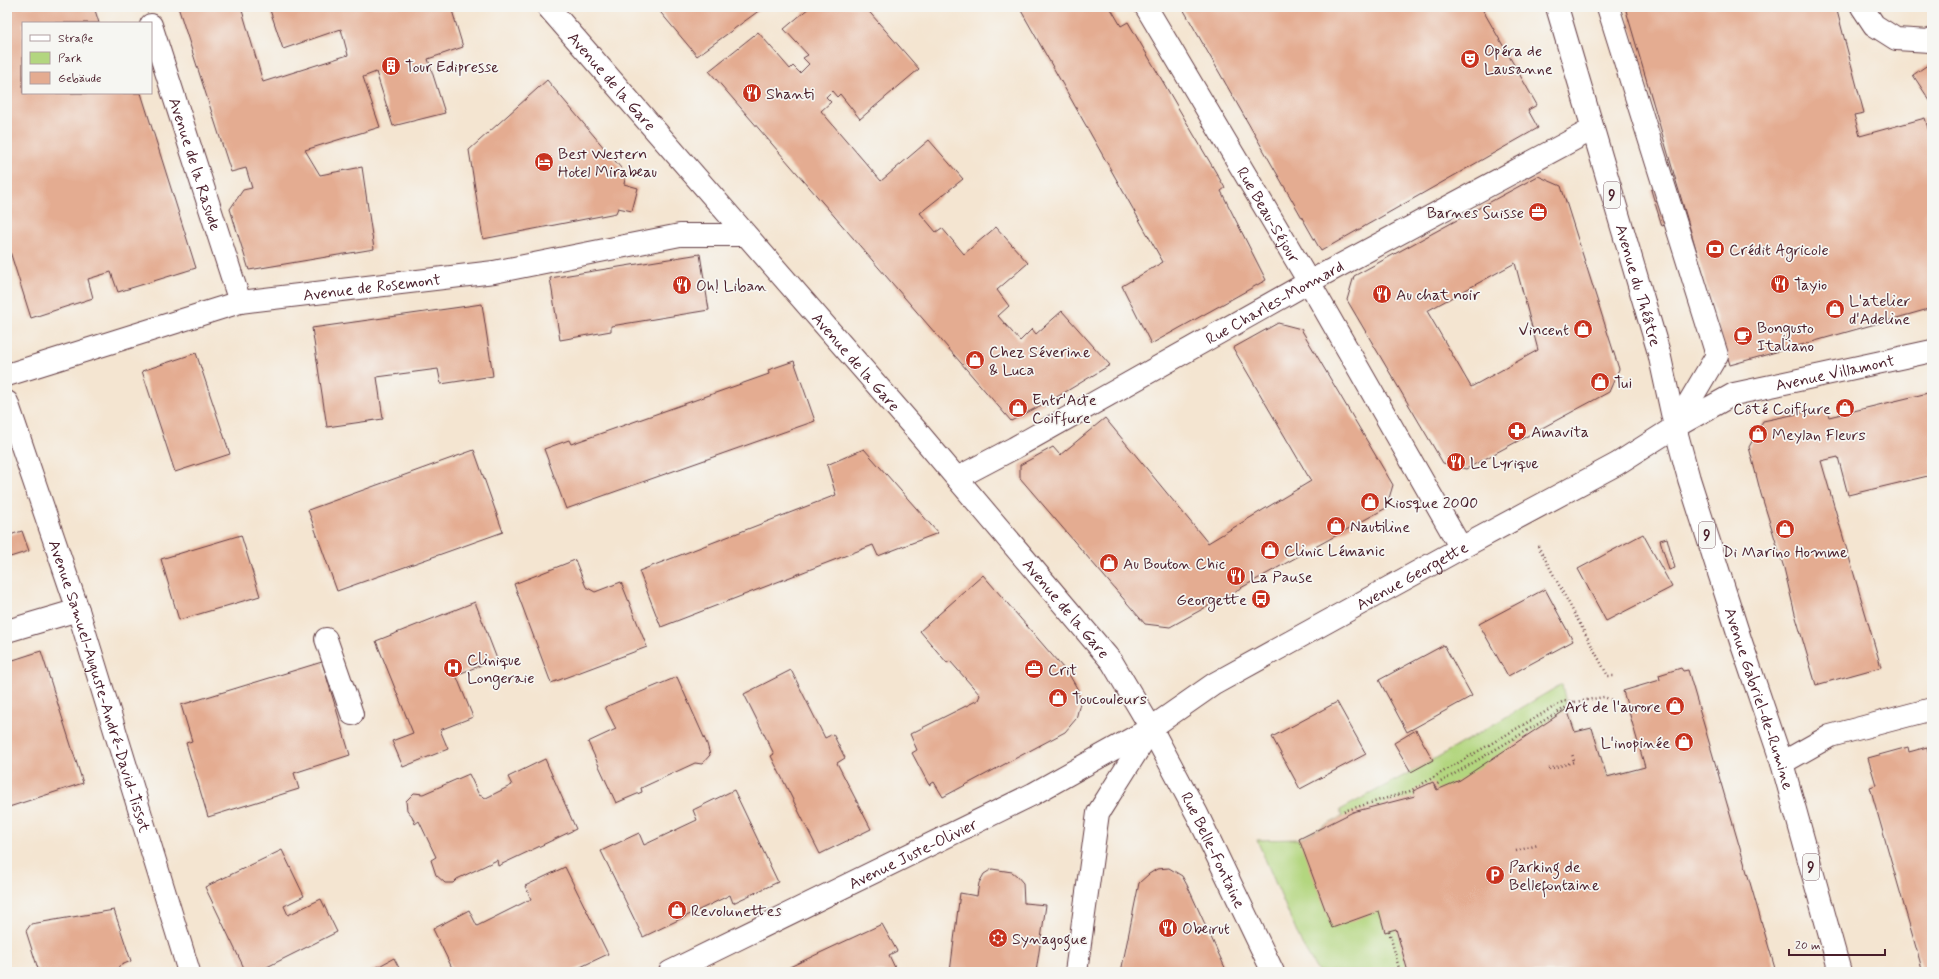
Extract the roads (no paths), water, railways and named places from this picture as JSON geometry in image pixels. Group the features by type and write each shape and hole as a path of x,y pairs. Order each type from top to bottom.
{"street":[{"name":"Avenue de la Rasude","path":"145,7 150,22"},
{"name":"Avenue de la Gare","path":"548,7 957,478 1112,662 1151,728"},
{"name":"Rue Beau-Séjour","path":"1146,7 1309,282 1461,548"},
{"name":"Avenue du Théâtre","path":"1556,7 1659,353 1675,428"},
{"path":"1608,7 1717,355 1675,428"},
{"path":"1862,7 1874,25 1896,39 1930,41 1932,39"},
{"name":"Avenue de la Rasude","path":"152,27 240,302"},
{"name":"Rue Charles-Monnard","path":"957,478 1014,448 1309,282 1593,129"},
{"name":"Avenue de Rosemont","path":"7,375 240,302 494,272 680,235 745,235"},
{"name":"Avenue Villamont","path":"1675,428 1734,394 1932,351"},
{"name":"Avenue Samuel-Auguste-André-David-Tissot","path":"7,402 78,610 189,972"},
{"name":"Avenue Georgette","path":"1151,728 1214,684 1617,464 1675,428"},
{"name":"Avenue Gabriel-de-Rumine","path":"1675,428 1741,642 1782,763 1840,972"},
{"path":"7,631 78,610"},
{"path":"326,639 352,714"},
{"path":"1782,763 1830,736 1932,709"},
{"path":"1076,972 1098,813 1151,728"},
{"name":"Avenue Juste-Olivier","path":"670,972 899,858 996,813 1151,728"},
{"name":"Rue Belle-Fontaine","path":"1151,728 1197,814 1273,972"}],"place":[{"name":"Opéra de Lausanne","path":"1470,59"},
{"name":"Tour Edipresse","path":"391,66"},
{"name":"Shanti","path":"752,93"},
{"name":"Best Western Hotel Mirabeau","path":"544,162"},
{"name":"Barnes Suisse","path":"1538,212"},
{"name":"Crédit Agricole","path":"1715,249"},
{"name":"Tayio","path":"1780,284"},
{"name":"Oh! Liban","path":"682,285"},
{"name":"Au chat noir","path":"1382,294"},
{"name":"L'atelier d'Adeline","path":"1835,309"},
{"name":"Vincent","path":"1583,329"},
{"name":"Bongusto Italiano","path":"1743,336"},
{"name":"Chez Séverine & Luca","path":"975,360"},
{"name":"Tui","path":"1600,382"},
{"name":"Entr'Acte Coiffure","path":"1018,408"},
{"name":"Côté Coiffure","path":"1845,408"},
{"name":"Amavita","path":"1517,431"},
{"name":"Meylan Fleurs","path":"1758,434"},
{"name":"Le Lyrique","path":"1456,462"},
{"name":"Kiosque 2000","path":"1370,502"},
{"name":"Nautiline","path":"1336,526"},
{"name":"Di Marino Homme","path":"1785,529"},
{"name":"Clinic Lémanic","path":"1270,550"},
{"name":"Au Bouton Chic","path":"1109,563"},
{"name":"La Pause","path":"1236,576"},
{"name":"Georgette","path":"1261,599"},
{"name":"Clinique Longeraie","path":"453,668"},
{"name":"Crit","path":"1034,669"},
{"name":"Toucouleurs","path":"1058,698"},
{"name":"Art de l'aurore","path":"1675,706"},
{"name":"L'inopinée","path":"1684,742"},
{"name":"Parking de Bellefontaine","path":"1495,875"},
{"name":"Revolunettes","path":"677,910"},
{"name":"Obeirut","path":"1168,928"},
{"name":"Synagogue","path":"998,938"}]}
